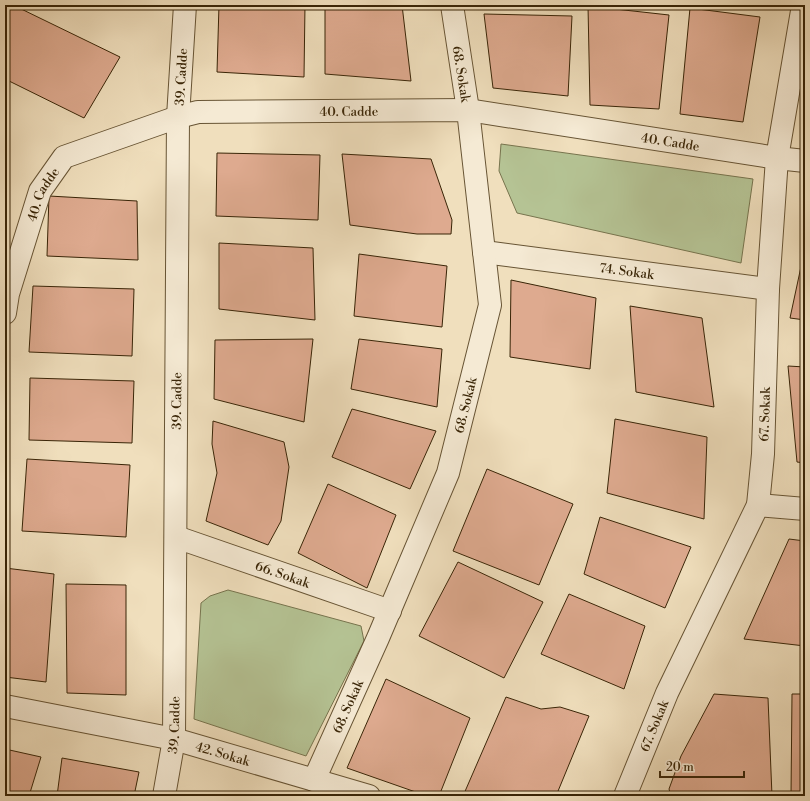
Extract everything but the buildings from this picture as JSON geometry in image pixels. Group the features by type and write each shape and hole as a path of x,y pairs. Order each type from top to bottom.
{"street":[{"name":"39. Cadde","path":"164,796 174,739 178,116 184,5"},
{"name":"68. Sokak","path":"314,780 390,611 448,473 490,305 468,110 452,5"},
{"name":"67. Sokak","path":"625,796 667,693 758,505 763,454 768,289 777,158 803,5"},
{"name":"40. Cadde","path":"5,313 8,294 40,191 64,157 178,116 198,112 468,110 777,158 805,161"},
{"name":"74. Sokak","path":"484,252 768,289"},
{"path":"758,505 805,509"},
{"name":"66. Sokak","path":"176,537 390,611"},
{"name":"42. Sokak","path":"5,706 174,739 369,796"}],"green space":[{"path":"501,144 753,179 741,263 517,213 499,171"},
{"path":"228,590 361,626 364,641 306,756 194,719 201,603 210,596"}]}
